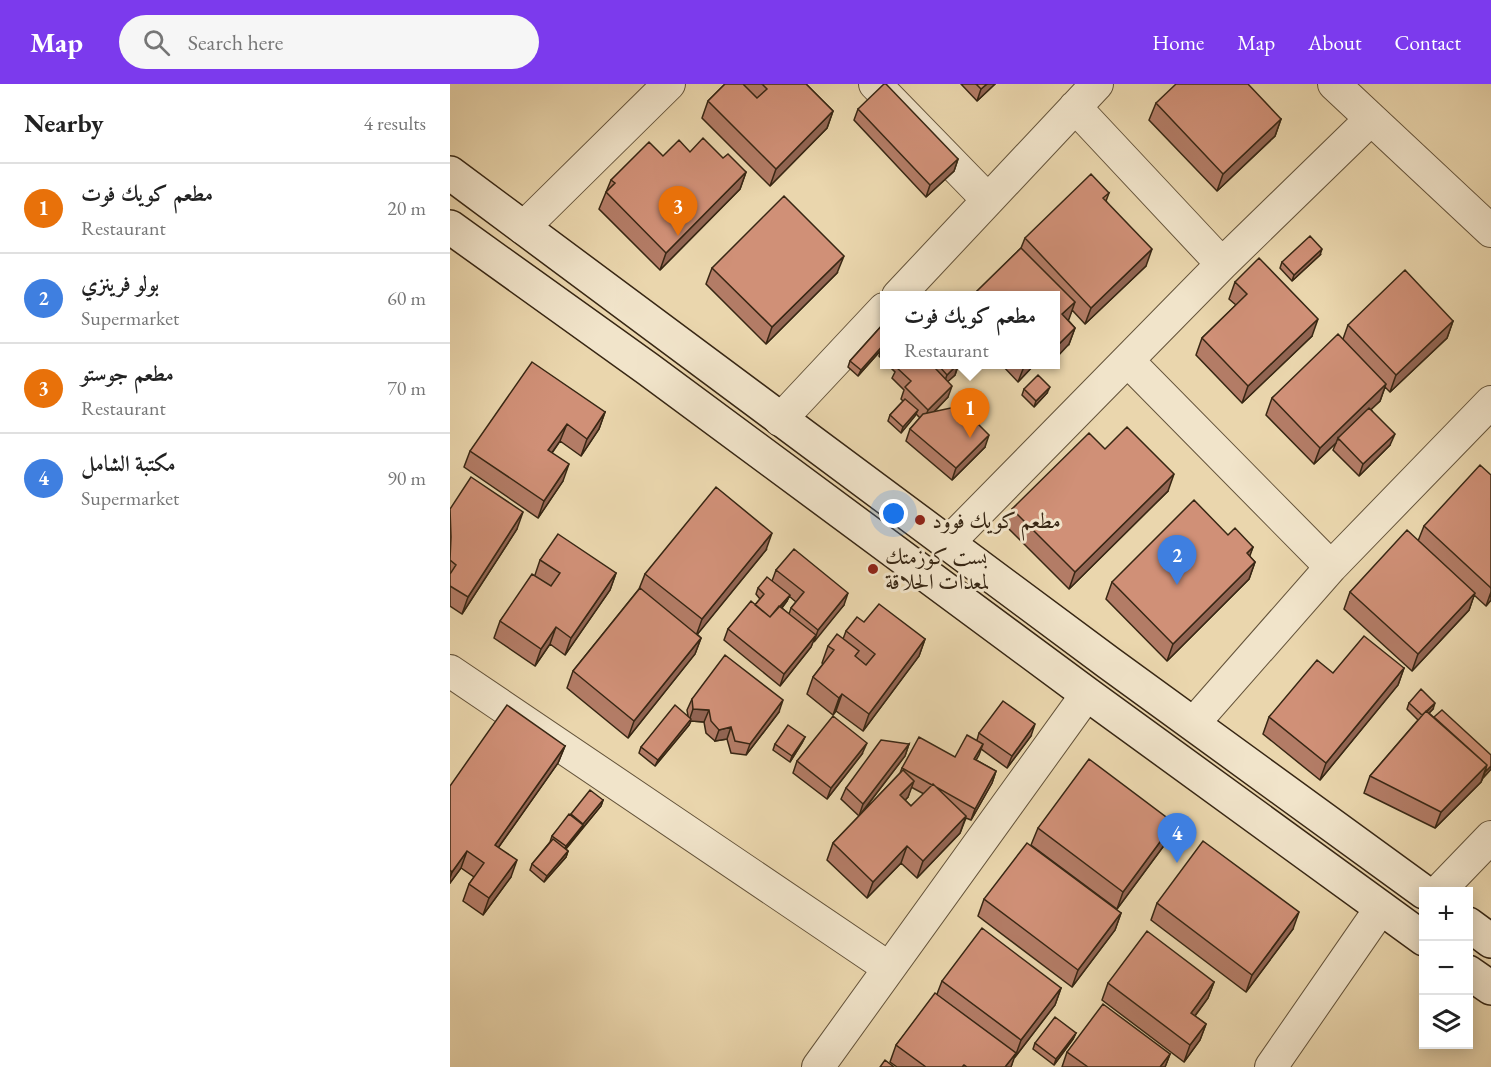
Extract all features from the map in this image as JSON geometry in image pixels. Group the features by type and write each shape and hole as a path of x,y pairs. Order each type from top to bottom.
{"street":[{"path":"523,228 669,84"},
{"path":"875,84 988,200"},
{"path":"903,291 1097,84"},
{"path":"1334,84 1491,231"},
{"path":"1075,107 1222,264"},
{"path":"948,543 1222,264 1371,118"},
{"path":"450,173 780,420 1419,887"},
{"path":"450,227 648,369 1087,694 1419,935"},
{"path":"780,420 880,314"},
{"path":"1128,361 1331,567"},
{"path":"1193,724 1331,567 1491,402"},
{"path":"450,671 889,968"},
{"path":"818,1067 1087,694"},
{"path":"1442,887 1491,837"},
{"path":"1271,1067 1381,908"},
{"path":"1473,928 1491,941"},
{"path":"1473,975 1491,988"}],"building":[{"path":"725,84 743,84 757,98 767,89 762,84 806,84 833,111 776,169 708,101"},
{"path":"884,84 958,159 930,185 858,109"},
{"path":"976,84 987,84 981,89"},
{"path":"1176,84 1248,84 1281,119 1223,174 1156,103"},
{"path":"703,138 723,158 728,154 746,172 666,253 606,192 615,183 611,180 649,142 663,156 679,140 690,152"},
{"path":"1091,174 1109,193 1103,198 1152,249 1091,308 1025,238"},
{"path":"784,196 844,256 772,327 712,268"},
{"path":"1310,236 1322,249 1294,275 1282,262"},
{"path":"1021,248 1075,302 1062,314 1075,328 1060,343 1060,291 977,291"},
{"path":"1259,258 1318,319 1248,386 1202,338 1247,294 1235,282"},
{"path":"1405,270 1453,321 1396,375 1348,325"},
{"path":"880,328 880,349 861,370 850,361"},
{"path":"1338,334 1386,384 1320,448 1272,398"},
{"path":"532,362 605,412 587,439 567,424 548,450 569,464 544,501 470,451"},
{"path":"898,369 936,369 952,386 928,410 905,387 911,381"},
{"path":"942,369 953,369 947,375"},
{"path":"1038,375 1050,387 1036,401 1024,389"},
{"path":"905,399 918,410 903,427 890,415"},
{"path":"960,406 989,435 956,468 910,429 923,414"},
{"path":"1369,408 1395,434 1363,464 1338,438"},
{"path":"1127,427 1174,474 1075,572 1012,509 1089,433 1105,449"},
{"path":"1480,465 1491,475 1491,588 1424,526"},
{"path":"471,477 523,512 468,597 450,586 450,574 456,565 450,560 450,509"},
{"path":"716,487 772,533 702,619 645,574"},
{"path":"1194,500 1228,535 1235,528 1253,547 1247,553 1255,562 1173,644 1112,582"},
{"path":"1407,530 1475,593 1418,654 1350,592"},
{"path":"558,534 616,573 571,638 556,627 541,649 500,621 532,574 551,586 560,573 540,560"},
{"path":"794,549 848,593 818,630 791,608 804,592 776,570"},
{"path":"767,577 790,595 770,617 755,605 764,594 758,588"},
{"path":"640,588 701,638 634,721 573,671"},
{"path":"751,601 770,617 779,606 816,635 784,674 728,629"},
{"path":"879,604 925,639 869,714 842,694 839,698 813,677 834,650 828,646 837,634 859,651 855,656 866,665 875,654 846,631 857,617 864,622"},
{"path":"1364,636 1404,668 1326,763 1269,717 1317,660 1333,673"},
{"path":"725,655 783,700 750,744 735,741 731,727 719,730 711,721 709,710 693,709 692,699"},
{"path":"1421,689 1435,703 1422,715 1409,703"},
{"path":"1003,701 1035,724 1012,756 979,733"},
{"path":"507,705 565,746 495,845 517,860 489,898 469,884 484,863 467,851 452,872 450,870 450,786"},
{"path":"675,705 691,719 658,760 641,747"},
{"path":"1442,710 1491,755 1491,766 1485,772 1487,765 1434,717"},
{"path":"1426,711 1487,765 1441,812 1370,776"},
{"path":"833,716 867,743 831,788 797,761"},
{"path":"788,725 805,737 792,756 775,744"},
{"path":"967,735 983,744 974,759 996,771 975,809 902,768 919,737 955,757"},
{"path":"881,740 909,744 863,804 846,788"},
{"path":"1089,759 1174,823 1123,892 1038,828"},
{"path":"903,770 914,781 900,795 911,806 933,784 966,816 923,861 907,846 873,882 833,843"},
{"path":"590,790 603,800 583,824 571,814"},
{"path":"569,814 583,825 566,846 552,836"},
{"path":"553,839 568,851 547,876 532,864"},
{"path":"1203,841 1299,912 1252,975 1157,903"},
{"path":"1027,843 1121,913 1078,970 984,899"},
{"path":"982,928 1061,988 1021,1040 942,981"},
{"path":"1147,931 1214,982 1191,1013 1206,1024 1190,1045 1108,983"},
{"path":"935,993 1016,1053 1005,1067 967,1067 964,1065 962,1067 926,1067 896,1045"},
{"path":"1103,1004 1170,1054 1160,1067 1088,1067 1067,1052"},
{"path":"1055,1017 1076,1033 1056,1059 1035,1043"},
{"path":"885,1060 894,1067 880,1067"}],"place":[{"name":"مطعم جوستو","path":"678,236"},
{"name":"مطعم كويك فوت","path":"970,438"},
{"name":"مطعم كويك فوود","path":"920,520"},
{"name":"بست كوزمتك لمعدات الحلاقة","path":"873,569"},
{"name":"بولو فرينزي","path":"1177,585"},
{"name":"مكتبة الشامل","path":"1177,863"}]}
